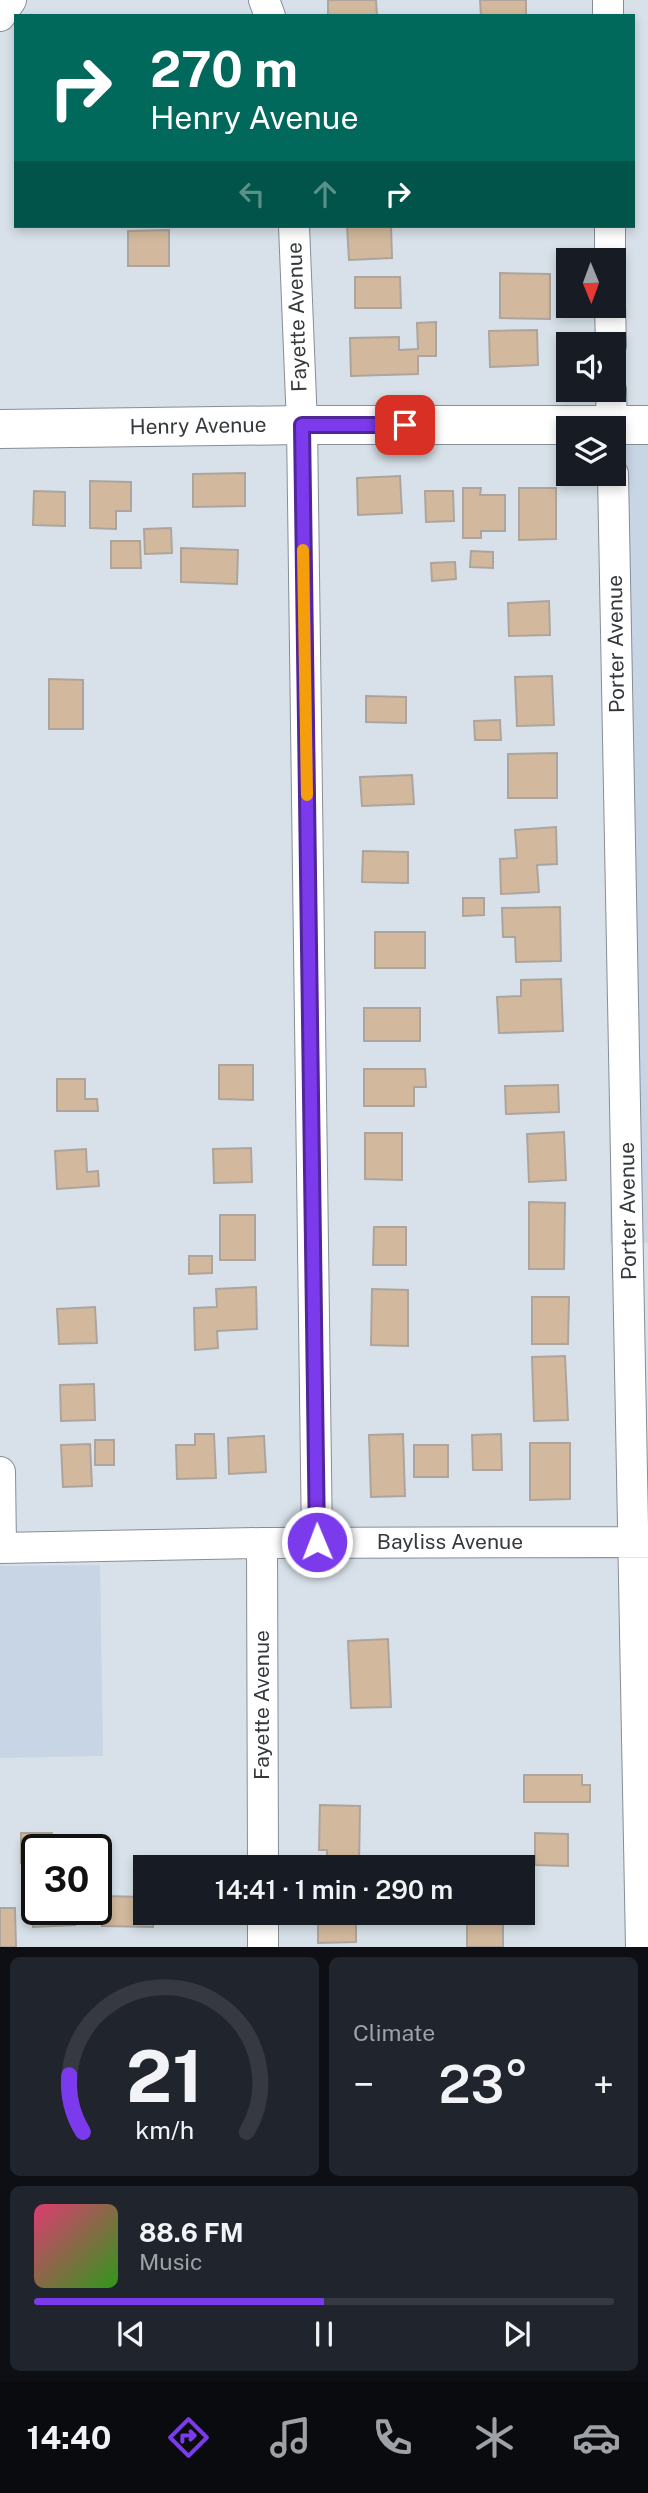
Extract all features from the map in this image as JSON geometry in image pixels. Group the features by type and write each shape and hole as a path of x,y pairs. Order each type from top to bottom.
{"street":[{"path":"0,16 11,0"},
{"name":"Fayette Avenue","path":"294,228 302,425 317,1542"},
{"path":"610,228 610,248"},
{"name":"Henry Avenue","path":"0,429 556,419"},
{"name":"Porter Avenue","path":"613,486 641,1542 641,1947"},
{"path":"0,1472 1,1548"},
{"name":"Bayliss Avenue","path":"1,1548 317,1542 641,1542"},
{"name":"Fayette Avenue","path":"262,1543 263,1855"},
{"path":"263,1925 264,1947"}],"shaded area":[{"path":"648,425 648,1243 610,1243 611,486 626,486 626,428"},
{"path":"100,1565 103,1756 0,1758 0,1566"}],"building":[{"path":"328,0 376,0 377,14 328,14"},
{"path":"480,0 526,0 526,14 481,14"},
{"path":"347,228 391,228 392,258 349,260"},
{"path":"169,230 169,266 128,266 128,231"},
{"path":"500,273 550,274 550,319 500,318"},
{"path":"355,277 400,277 401,308 355,308"},
{"path":"436,322 436,356 418,356 418,374 351,376 350,338 399,337 399,350 418,349 417,323"},
{"path":"537,330 538,365 490,367 489,331"},
{"path":"245,473 245,506 193,507 193,474"},
{"path":"400,476 402,513 358,515 357,478"},
{"path":"90,481 131,482 131,511 116,511 116,529 90,528"},
{"path":"463,488 481,488 480,495 505,495 505,531 481,531 481,538 463,538"},
{"path":"519,488 556,488 556,539 519,540"},
{"path":"34,491 65,492 65,526 33,525"},
{"path":"425,491 453,491 454,521 426,522"},
{"path":"171,528 172,553 145,554 144,529"},
{"path":"111,541 140,541 141,568 111,568"},
{"path":"181,548 238,550 237,584 181,582"},
{"path":"471,551 493,552 493,568 470,567"},
{"path":"455,562 456,579 432,581 431,563"},
{"path":"549,601 550,635 509,636 508,603"},
{"path":"552,676 554,725 517,726 515,677"},
{"path":"49,679 83,680 83,729 49,729"},
{"path":"366,696 406,697 406,723 366,722"},
{"path":"500,720 501,740 475,740 474,721"},
{"path":"557,753 557,798 508,798 508,754"},
{"path":"412,775 414,804 362,806 360,777"},
{"path":"556,827 557,864 537,865 539,892 501,894 500,859 517,858 515,830"},
{"path":"363,851 408,852 408,883 362,882"},
{"path":"463,898 484,898 484,915 463,916"},
{"path":"560,907 561,961 516,962 515,937 503,937 502,908"},
{"path":"375,932 425,932 425,968 375,968"},
{"path":"561,979 563,1031 499,1033 497,997 521,996 521,980"},
{"path":"364,1008 420,1008 420,1041 364,1041"},
{"path":"219,1065 253,1065 253,1100 219,1099"},
{"path":"364,1069 425,1069 426,1087 414,1087 414,1106 364,1106"},
{"path":"57,1079 85,1079 85,1099 97,1099 98,1111 57,1111"},
{"path":"558,1085 559,1112 506,1114 505,1086"},
{"path":"564,1132 566,1180 529,1182 527,1134"},
{"path":"365,1133 402,1133 402,1180 365,1179"},
{"path":"251,1148 252,1182 214,1183 213,1149"},
{"path":"86,1149 87,1172 98,1171 99,1186 57,1189 55,1151"},
{"path":"529,1202 565,1203 564,1269 529,1269"},
{"path":"220,1215 255,1215 255,1260 220,1260"},
{"path":"374,1227 406,1227 406,1265 373,1265"},
{"path":"189,1256 212,1256 212,1273 189,1274"},
{"path":"256,1287 257,1329 217,1331 218,1348 195,1350 194,1308 217,1307 216,1289"},
{"path":"372,1289 408,1290 408,1346 371,1345"},
{"path":"532,1297 569,1297 568,1344 532,1344"},
{"path":"95,1307 97,1343 59,1344 57,1309"},
{"path":"565,1356 568,1420 534,1421 532,1357"},
{"path":"94,1384 95,1420 61,1421 60,1385"},
{"path":"195,1434 214,1434 216,1478 177,1479 176,1445 195,1445"},
{"path":"403,1434 405,1496 371,1497 369,1435"},
{"path":"501,1434 502,1470 473,1470 472,1435"},
{"path":"264,1436 266,1472 229,1474 228,1438"},
{"path":"95,1440 114,1440 114,1465 95,1465"},
{"path":"530,1443 570,1443 570,1499 530,1500"},
{"path":"90,1444 92,1486 63,1487 61,1445"},
{"path":"414,1445 448,1445 448,1477 414,1477"},
{"path":"388,1639 391,1707 351,1708 348,1641"},
{"path":"524,1775 582,1775 582,1785 590,1785 590,1802 524,1802"},
{"path":"320,1805 360,1806 359,1855 327,1855 327,1850 319,1850"},
{"path":"21,1833 52,1833 52,1834"},
{"path":"535,1833 568,1834 568,1866 535,1865"},
{"path":"112,1896 133,1897 133,1925 153,1927 102,1926 112,1925"},
{"path":"0,1908 15,1908 16,1947 0,1947"},
{"path":"33,1925 75,1925 33,1927"},
{"path":"318,1925 356,1925 356,1942 318,1943"},
{"path":"467,1925 503,1925 503,1947 467,1947"}],"slow traffic":[{"path":"303,550 307,795"}],"route":[{"path":"317,1542 302,425 405,425"}]}
